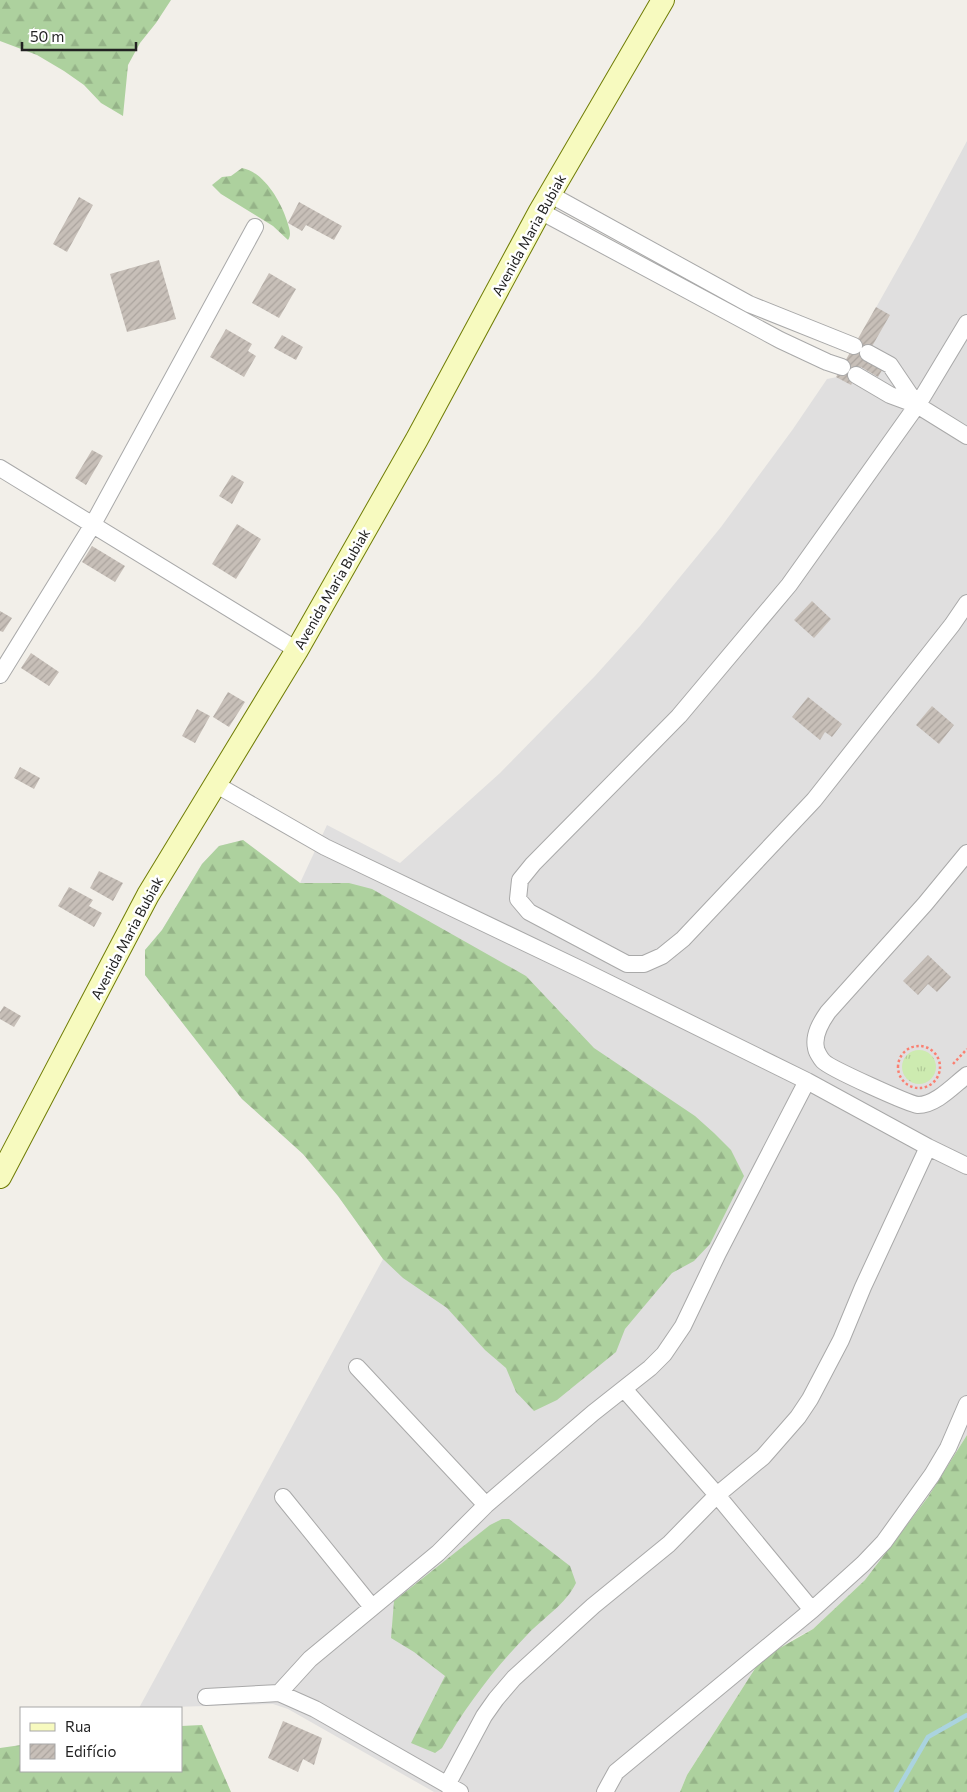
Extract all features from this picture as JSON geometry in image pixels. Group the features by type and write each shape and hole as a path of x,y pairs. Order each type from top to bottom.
{"street":[{"name":"Avenida Maria Bubiak","path":"0,1177 148,895 297,650 417,439 546,203 663,0"},
{"path":"546,203 588,217 672,260 749,304 861,350 890,366 917,405"},
{"path":"546,203 780,340 842,368 890,395 917,405 967,436"},
{"path":"0,674 92,526 255,227"},
{"path":"967,324 917,405 789,585 679,716 533,864 520,880 518,899 529,912 627,964 644,964 662,956 683,939 814,800 952,625 967,603"},
{"path":"837,340 835,352 842,368"},
{"path":"0,468 297,650"},
{"path":"215,784 325,847 580,969 807,1082 967,1166"},
{"path":"967,852 925,904 828,1012 821,1022 816,1048 824,1062 898,1098 918,1105 934,1100 967,1075"},
{"path":"279,1693 310,1659 438,1553 486,1505 664,1354 683,1326 718,1253 807,1082"},
{"path":"206,1697 279,1693 316,1709 453,1788 484,1716 496,1698 514,1678 593,1606 669,1544 718,1495 763,1457 788,1430 810,1400 841,1340 863,1287 928,1147"},
{"path":"357,1367 486,1505"},
{"path":"624,1389 718,1495 812,1610"},
{"path":"605,1792 616,1772 812,1610 878,1548 914,1502 948,1448 967,1404"},
{"path":"283,1497 372,1607"}],"path":[{"path":"939,1075 940,1068 937,1056 927,1047 913,1047 902,1054 899,1060 899,1074 912,1087 918,1088 930,1085 939,1075 947,1072"},
{"path":"952,1066 967,1049"}],"shaded area":[{"path":"967,141 967,1435 928,1497 865,1580 813,1629 793,1639 756,1667 687,1775 680,1792 434,1792 288,1709 273,1704 140,1707 383,1259 338,1196 303,1154 242,1099 145,975 145,950 162,930 202,864 219,846 243,840 300,883 327,825 400,863 500,773 595,676 640,626 721,527 827,379 837,377"}],"green space":[{"path":"0,0 171,0 140,43 128,65 123,116 101,103 84,85 64,71 37,55 0,41"},
{"path":"242,168 257,175 276,197 289,229 290,235 288,240 273,226 221,194 212,185 222,177 231,176"},
{"path":"243,840 300,883 349,883 372,889 526,976 594,1048 695,1116 731,1150 744,1176 710,1244 694,1261 672,1273 625,1329 616,1352 557,1400 534,1411 516,1392 506,1368 485,1350 447,1308 403,1278 383,1259 338,1196 303,1154 242,1099 145,975 145,950 162,930 202,864 219,846"},
{"path":"919,1050 926,1051 931,1055 935,1060 935,1074 931,1079 926,1083 919,1084 912,1083 907,1079 903,1074 902,1067 903,1060 907,1055 912,1051"},
{"path":"967,1435 967,1792 680,1792 687,1775 756,1667 773,1652 813,1629 865,1580 928,1497"},
{"path":"502,1519 509,1519 570,1566 576,1583 566,1598 503,1661 470,1703 442,1748 435,1753 411,1743 445,1676 414,1652 391,1638 394,1601 490,1525"},
{"path":"202,1725 231,1792 0,1792 0,1748 20,1745 20,1772 182,1772 182,1726"}],"building":[{"path":"79,197 93,205 67,252 53,244"},
{"path":"299,202 342,226 334,240 306,225 302,231 288,223"},
{"path":"159,260 176,319 127,332 110,274"},
{"path":"269,273 296,289 279,318 252,303"},
{"path":"876,307 890,315 867,355 885,365 878,377 861,367 851,385 836,377"},
{"path":"226,329 252,344 248,351 256,356 244,377 210,357"},
{"path":"282,335 303,347 296,360 274,348"},
{"path":"92,450 103,456 86,485 75,478"},
{"path":"232,475 244,482 232,504 219,496"},
{"path":"237,524 261,539 236,579 212,564"},
{"path":"92,546 125,566 115,582 82,562"},
{"path":"812,601 831,619 814,638 794,620"},
{"path":"0,611 12,618 3,632 0,631"},
{"path":"31,653 59,672 49,686 21,668"},
{"path":"228,692 245,702 229,727 213,717"},
{"path":"808,697 842,724 832,737 825,732 820,740 792,717"},
{"path":"932,706 954,725 939,744 916,725"},
{"path":"197,709 210,716 195,743 182,736"},
{"path":"20,767 40,778 34,789 14,778"},
{"path":"99,871 123,883 113,901 90,888"},
{"path":"69,887 93,900 89,906 102,913 94,927 58,906"},
{"path":"928,955 951,977 937,992 928,984 918,995 903,981"},
{"path":"4,1006 21,1016 14,1027 0,1019 0,1012"},
{"path":"283,1721 322,1738 314,1765 303,1759 298,1772 268,1758"}],"waterway":[{"path":"896,1792 928,1737 967,1715"}]}
